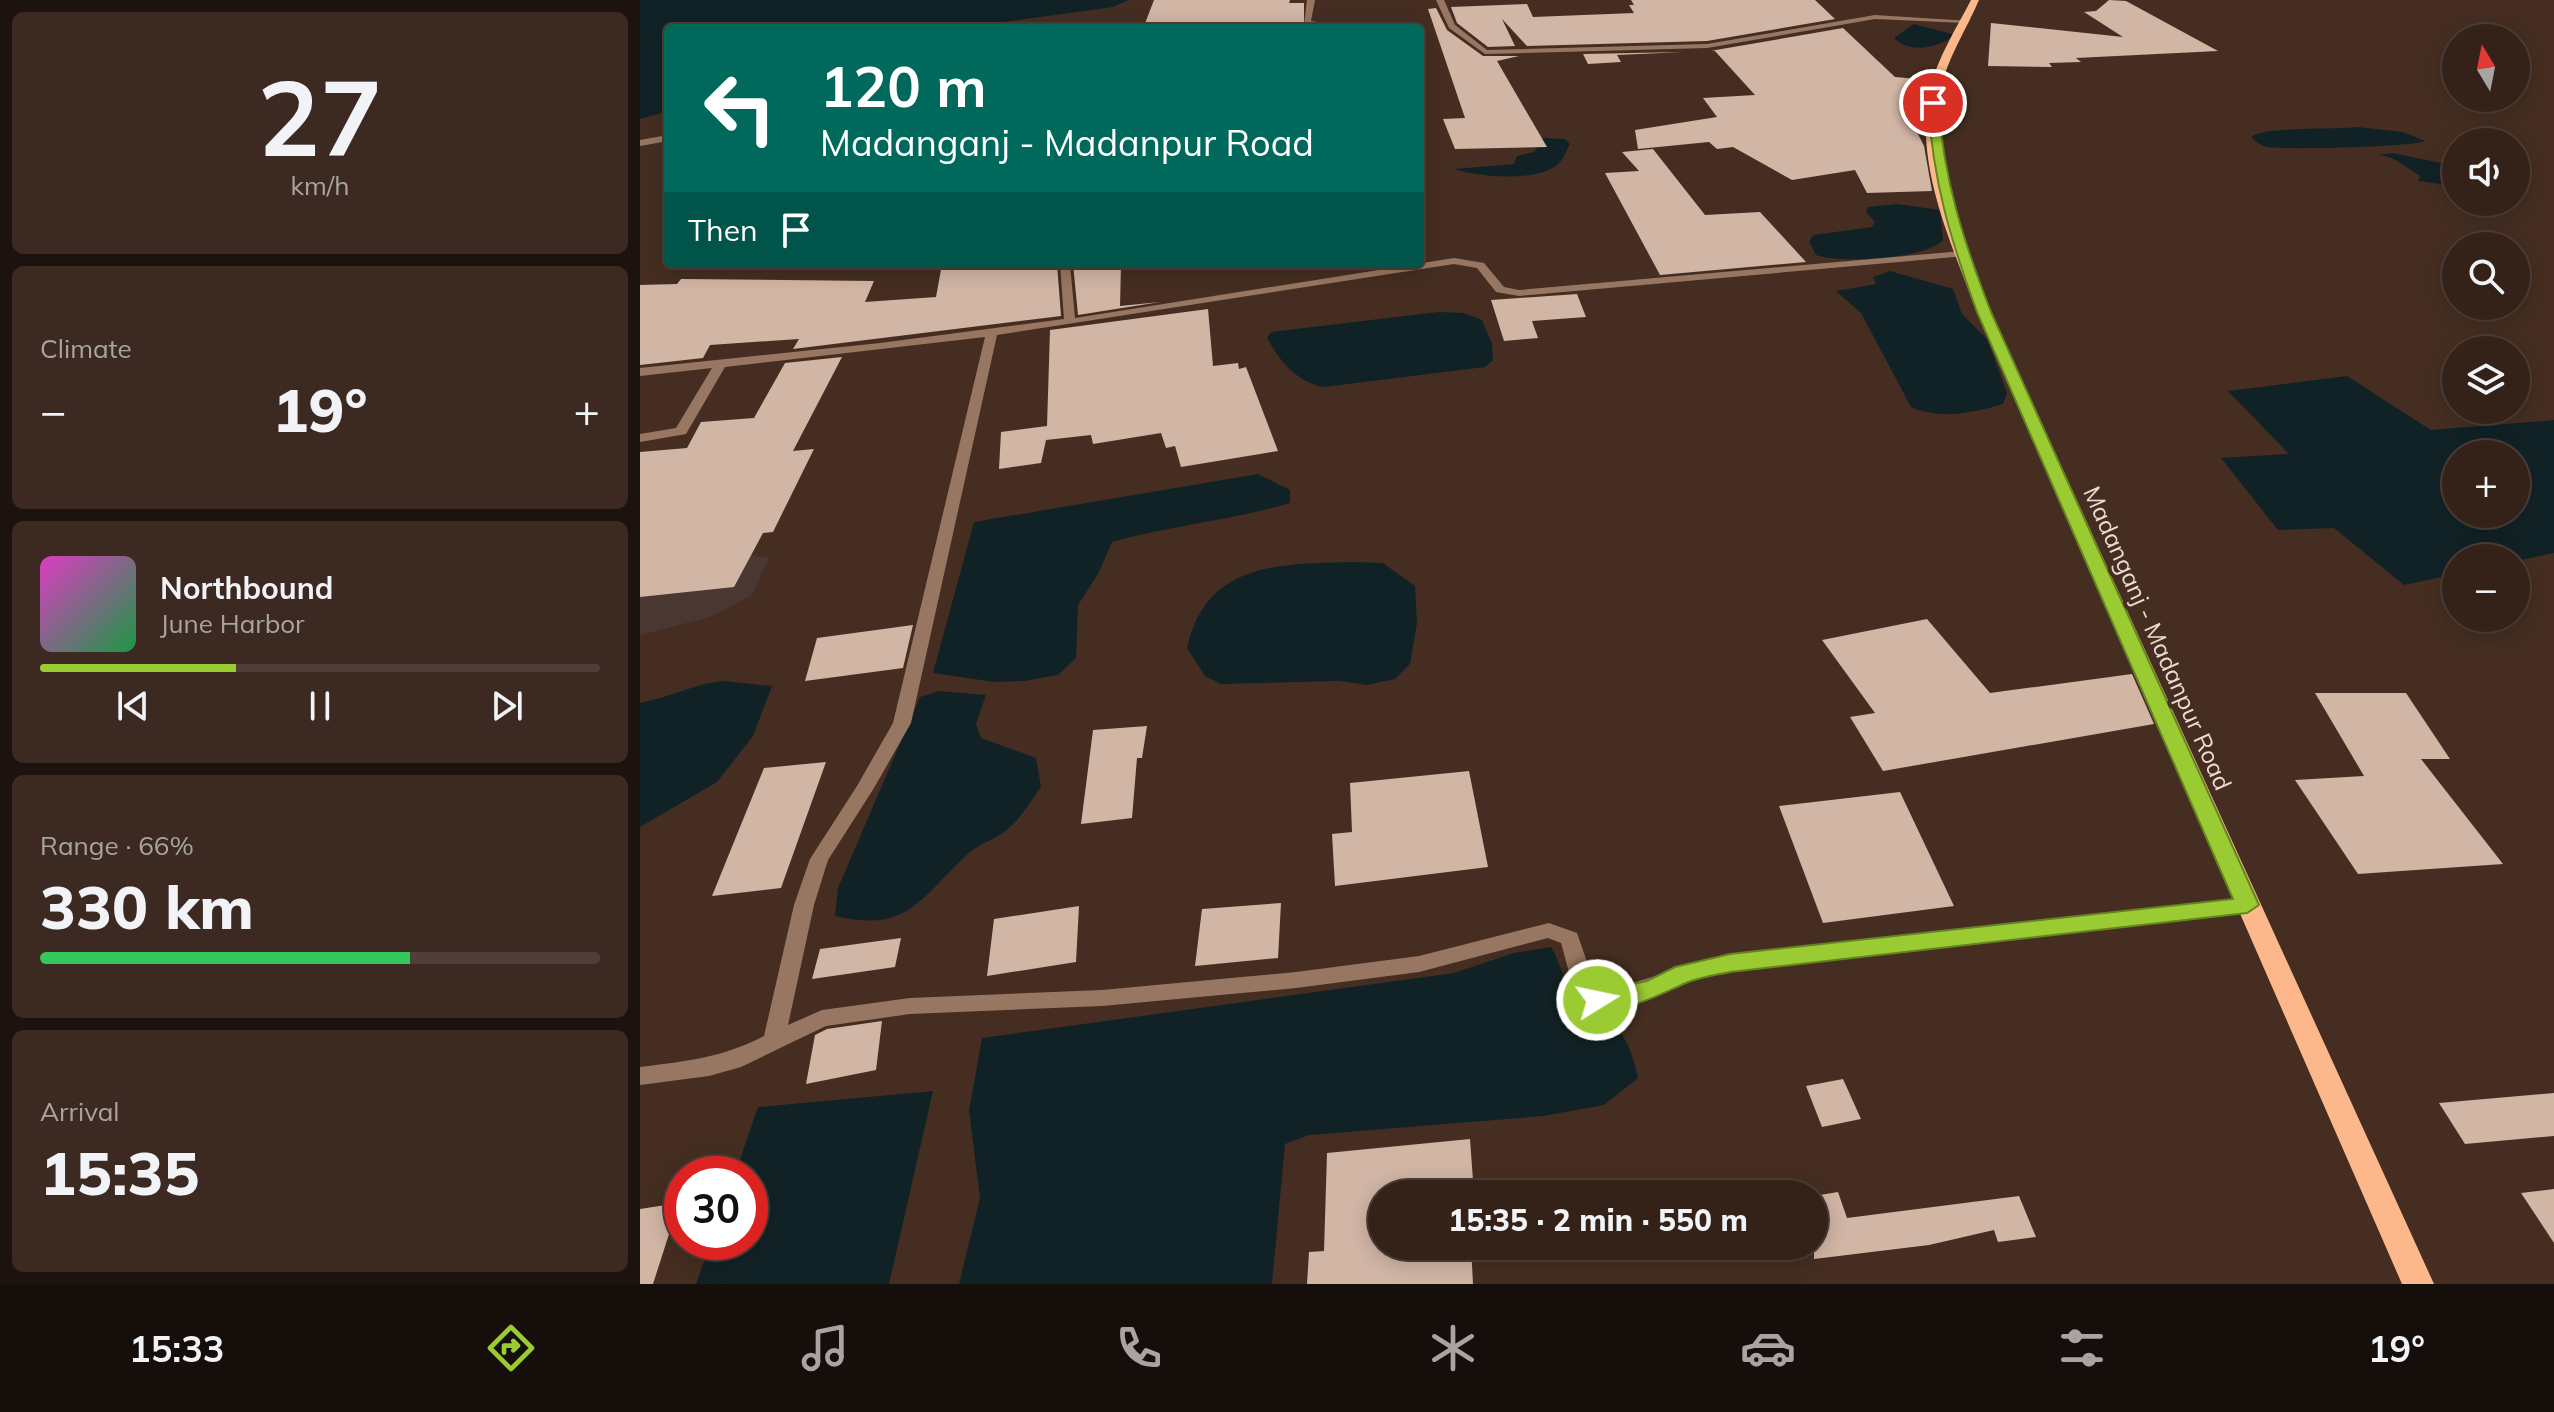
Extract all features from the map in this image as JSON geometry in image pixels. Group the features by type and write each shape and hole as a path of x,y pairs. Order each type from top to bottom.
{"main road":[{"name":"Madanganj - Madanpur Road","path":"1975,0 1944,64 1933,103 1937,161 1962,254 1984,312 2418,1284"}],"street":[{"path":"1311,0 1307,23 1316,24"},
{"path":"1440,0 1452,26 1485,52 1707,46 1875,17 1966,21"},
{"path":"640,143 664,139"},
{"path":"1424,266 1454,261 1480,265 1500,290 1519,293 1962,254"},
{"path":"1065,268 1070,322"},
{"path":"640,372 992,333 1410,268"},
{"path":"774,1042 804,905 819,859 902,723 992,333"},
{"path":"640,438 681,431 721,363"},
{"path":"640,1076 709,1067 741,1058 822,1018 910,1006 1102,998 1296,980 1419,964 1549,930 1570,938 1585,986 1597,1000 1605,1000 1653,988 1683,974 1730,963 2247,905"}],"shaded area":[{"path":"640,0 1129,0 1113,7 997,24 664,24 664,112 640,119"},
{"path":"1914,24 1956,35 1941,43 1916,48 1894,38"},
{"path":"2358,127 2403,132 2425,141 2374,146 2278,148 2262,145 2251,137 2270,131"},
{"path":"1544,138 1565,139 1570,144 1558,164 1546,171 1506,176 1454,169 1514,164 1517,156 1534,152"},
{"path":"2392,153 2442,163 2442,184 2418,181 2420,176 2392,158 2379,155"},
{"path":"1897,204 1940,210 1943,240 1920,252 1863,259 1816,255 1809,242 1813,235 1872,227 1875,222 1866,212 1868,207"},
{"path":"1890,271 1953,289 1962,314 1987,339 2007,393 2003,404 1945,414 1911,407 1861,313 1836,291 1876,284 1873,277"},
{"path":"1438,312 1464,313 1482,320 1492,344 1493,360 1485,367 1324,387 1305,380 1290,369 1267,338 1271,332"},
{"path":"2347,376 2431,430 2554,420 2554,553 2530,558 2530,544 2442,544 2442,577 2404,585 2334,528 2278,530 2221,458 2289,454 2228,391"},
{"path":"1258,474 1290,490 1290,503 1112,542 1098,574 1078,605 1076,658 1058,675 994,682 933,673 974,522"},
{"path":"725,551 769,558 752,595 710,617 640,635 640,597"},
{"path":"1383,563 1415,586 1417,623 1410,664 1395,679 1367,685 1339,681 1221,684 1205,676 1187,648 1197,619 1211,598 1229,583 1274,567"},
{"path":"724,681 772,686 753,736 717,782 640,827 640,703"},
{"path":"939,691 986,695 976,724 981,738 1036,758 1041,787 1007,830 969,853 912,907 881,920 835,916 838,888 920,697"},
{"path":"1551,947 1572,993 1616,1028 1627,1042 1633,1059 1638,1078 1604,1105 1543,1116 1309,1135 1285,1144 1272,1284 959,1284 980,1198 969,1111 982,1038 1454,973 1514,953"},
{"path":"933,1091 889,1284 696,1284 705,1260 768,1260 768,1156 741,1156 758,1107"}],"building":[{"path":"1154,0 1290,0 1289,3 1304,3 1304,24 1145,24"},
{"path":"1631,0 1815,0 1835,19 1707,41 1527,46 1502,19 1515,46 1488,47 1457,23 1451,7 1527,4 1533,17 1634,13 1629,5 1634,5"},
{"path":"2109,0 2126,1 2218,51 2076,58 2081,62 2049,63 2052,67 1988,66 1991,23 2123,37 2084,12 2096,11"},
{"path":"1436,8 1447,30 1483,56 1519,56 1497,61 1547,147 1455,149 1443,119 1465,118 1428,9"},
{"path":"1843,28 1895,77 1930,80 1925,107 1904,106 1924,146 1932,191 1867,193 1855,170 1792,180 1733,147 1717,149 1709,142 1638,149 1635,130 1717,117 1703,98 1755,95 1714,50"},
{"path":"1683,52 1617,55 1621,62 1588,64 1583,54"},
{"path":"1653,149 1705,215 1760,212 1806,262 1660,275 1605,173 1639,171 1622,152"},
{"path":"941,268 1057,268 1061,316 793,349 799,339 710,345 703,358 640,365 640,285 677,284 681,279 874,281 865,302 936,297"},
{"path":"1073,268 1121,268 1120,306 1160,302 1078,315"},
{"path":"1577,294 1586,317 1532,321 1538,338 1504,341 1491,300"},
{"path":"1208,309 1213,366 1238,363 1239,369 1246,367 1278,451 1181,467 1175,446 1166,448 1161,433 1093,444 1091,435 1046,440 1041,463 999,469 1001,432 1047,426 1050,330"},
{"path":"842,357 793,451 814,449 773,532 763,533 734,587 640,597 640,452 687,448 701,422 754,418 785,363"},
{"path":"1927,619 1990,693 2132,674 2154,724 1883,771 1850,717 1875,713 1822,640"},
{"path":"913,625 903,668 805,681 817,638"},
{"path":"2315,693 2406,693 2450,759 2421,759 2503,864 2358,874 2295,780 2364,776"},
{"path":"1147,726 1142,758 1137,758 1132,818 1081,824 1093,730"},
{"path":"826,762 781,888 712,896 764,768"},
{"path":"1469,771 1488,867 1335,886 1332,834 1352,832 1350,783"},
{"path":"1900,792 1954,906 1823,923 1779,806"},
{"path":"1281,903 1278,958 1195,966 1202,909"},
{"path":"1079,906 1076,962 987,976 994,919"},
{"path":"901,938 895,967 812,979 820,949"},
{"path":"882,1021 876,1070 806,1084 815,1035 827,1029"},
{"path":"1843,1079 1861,1119 1822,1127 1806,1086"},
{"path":"2554,1093 2554,1136 2465,1144 2439,1103"},
{"path":"1470,1139 1473,1180 1368,1180 1368,1260 1472,1260 1473,1284 1307,1284 1309,1252 1324,1251 1327,1153"},
{"path":"2554,1189 2554,1243 2521,1193"},
{"path":"1838,1192 1847,1218 2019,1196 2036,1237 1998,1242 1994,1230 1929,1245 1828,1257 1828,1194"},
{"path":"664,1205 664,1250 653,1284 640,1284 640,1209"}],"route":[{"path":"1597,1000 1614,999 1653,988 1683,974 1730,963 2247,905 1984,312 1958,242 1937,161 1933,103"}]}
